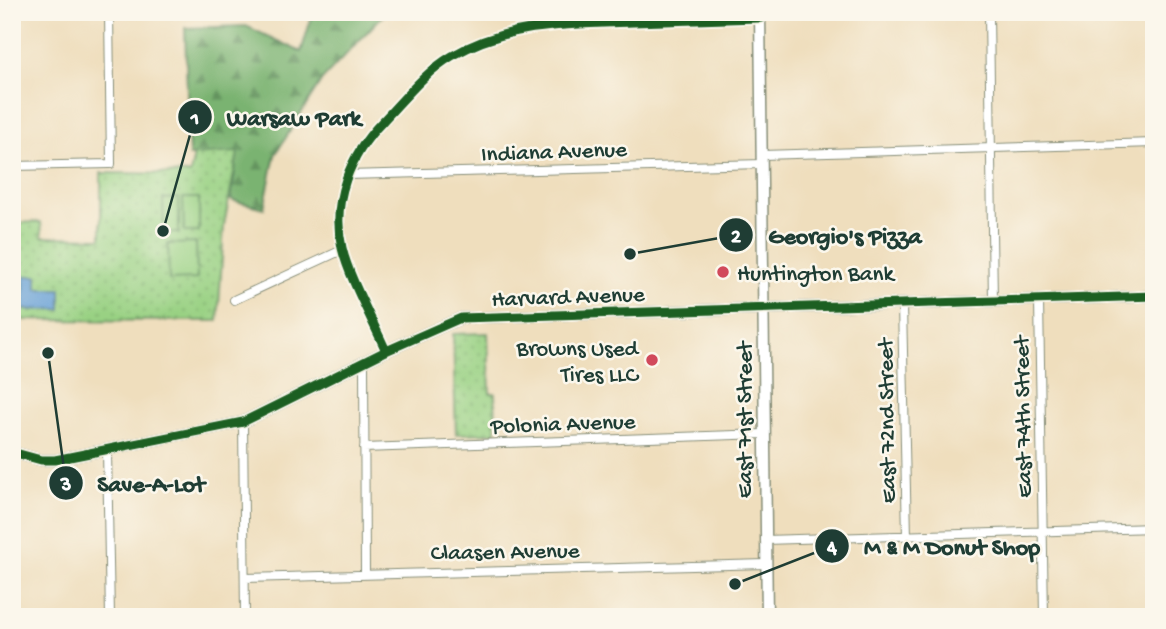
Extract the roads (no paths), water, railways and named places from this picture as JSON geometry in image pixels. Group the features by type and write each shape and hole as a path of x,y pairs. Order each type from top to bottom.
{"main road":[{"name":"East 71st Street","path":"761,15 767,617"},
{"name":"Harvard Avenue","path":"12,452 45,460 243,422 386,351 461,318 1154,296"}],"street":[{"path":"12,166 111,164 109,12"},
{"path":"989,12 993,302"},
{"path":"386,351 342,250 339,224 347,175 360,149 377,127 427,75 450,57 479,42 513,30 554,24 761,15"},
{"name":"Indiana Avenue","path":"347,175 762,160 991,146 1154,144"},
{"path":"234,300 342,250"},
{"name":"East 74th Street","path":"1039,300 1044,617"},
{"name":"East 72nd Street","path":"902,305 907,537"},
{"path":"364,362 365,572"},
{"path":"243,422 245,617"},
{"name":"Polonia Avenue","path":"364,447 764,434"},
{"path":"107,450 110,617"},
{"path":"765,540 1154,528"},
{"name":"Claasen Avenue","path":"245,578 365,572 766,564"}],"water":[{"path":"24,276 37,276 37,289 61,289 61,309 24,310"}],"place":[{"name":"Warsaw Park","path":"163,231"},
{"name":"Georgio's Pizza","path":"630,254"},
{"name":"Huntington Bank","path":"723,272"},
{"name":"Save-A-Lot","path":"48,353"},
{"name":"Browns Used Tires LLC","path":"652,360"},
{"name":"M & M Donut Shop","path":"735,584"}]}
